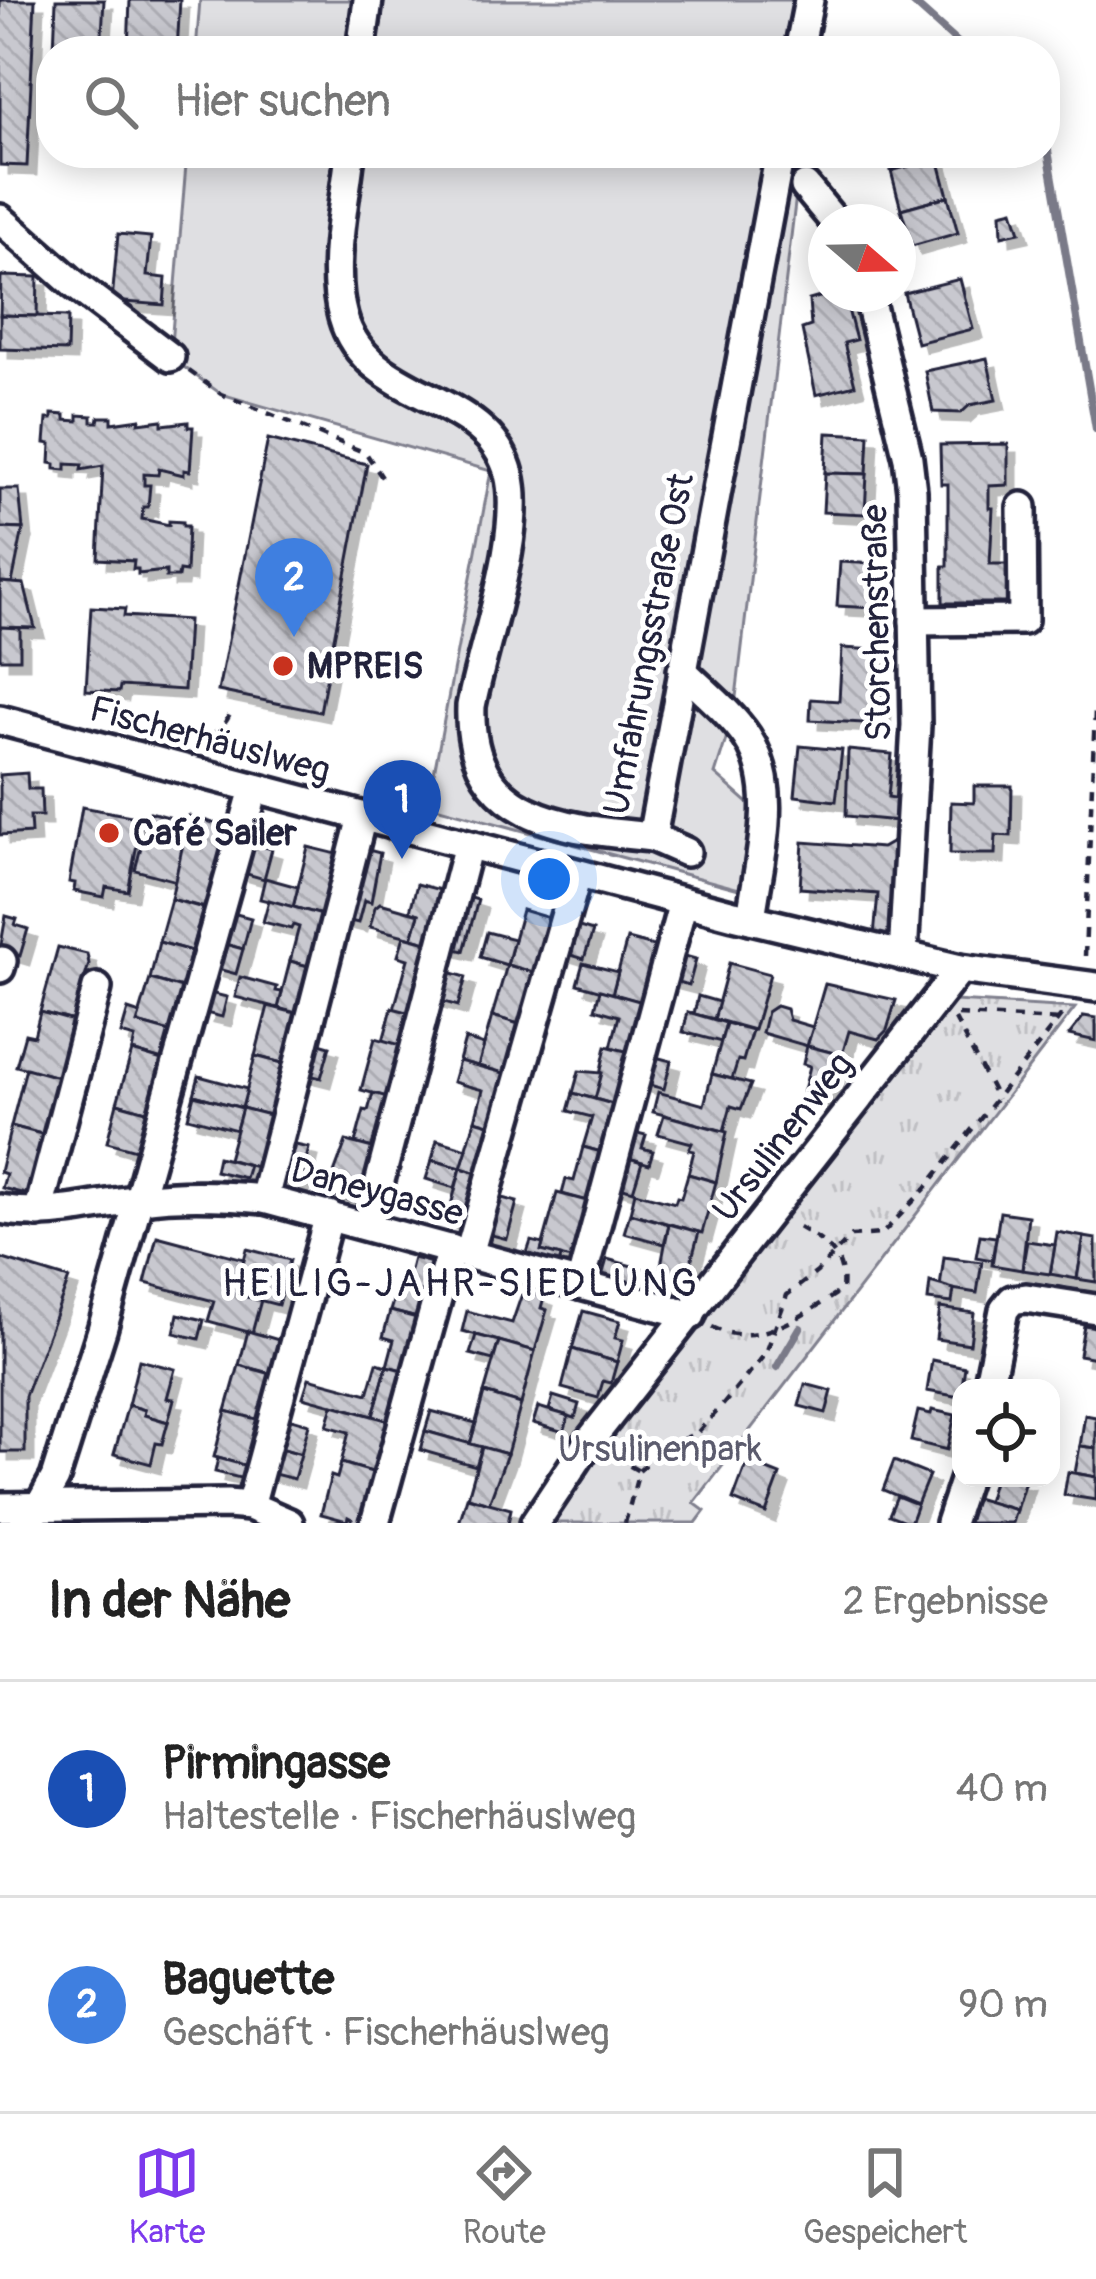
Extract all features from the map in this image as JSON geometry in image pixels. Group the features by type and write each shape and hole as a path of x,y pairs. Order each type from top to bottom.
{"street":[{"path":"363,36 368,0"},
{"path":"802,36 808,0"},
{"name":"Umfahrungsstraße Ost","path":"349,168 339,280 351,339 389,379 489,435 508,472 512,533 471,706 470,733 481,771 504,799 533,814 604,832 652,837 776,168"},
{"path":"805,186 820,204"},
{"path":"0,219 75,286 170,357"},
{"name":"Storchenstraße","path":"872,312 908,458 916,725 903,956"},
{"path":"914,621 1023,620 1022,507"},
{"path":"682,670 748,738 765,779 766,806 751,919"},
{"name":"Fischerhäuslweg","path":"0,720 751,919 960,969 1096,987"},
{"path":"38,1509 56,1478 140,1199 254,789"},
{"path":"264,1198 362,818"},
{"path":"652,837 686,852"},
{"path":"368,1226 468,845"},
{"path":"375,1523 577,874"},
{"path":"580,1285 682,902"},
{"name":"Ursulinenweg","path":"535,1523 588,1443 960,969"},
{"path":"38,1213 97,988"},
{"name":"Daneygasse","path":"0,1209 76,1212 140,1199 214,1194 264,1198 691,1316"},
{"path":"250,1506 328,1216"},
{"path":"990,1379 1009,1302 1026,1298 1096,1309"},
{"path":"950,1523 961,1487"},
{"path":"0,1507 88,1516 250,1506 289,1523"}],"path":[{"path":"170,357 221,394 366,453 385,482"},
{"path":"1096,686 1085,954 1096,954"},
{"path":"194,740 203,740 228,722 231,711"},
{"path":"625,1523 639,1471 663,1448 697,1432 766,1353 787,1295 817,1273 851,1236 882,1234 925,1189 998,1099 1060,1020 953,1014 998,1099"},
{"path":"691,1316 720,1331 772,1330 842,1290 844,1268 834,1252 771,1211"}],"green space":[{"path":"200,0 824,0 818,36 197,36"},
{"path":"186,168 799,168 734,714 715,774 755,809 743,890 428,805 491,471 221,394 170,357"},
{"name":"Ursulinenpark","path":"954,1001 1075,1008 694,1503 705,1511 696,1523 535,1523 691,1315"}],"building":[{"path":"0,0 35,0 27,166 0,165"},
{"path":"56,0 104,0 102,36 55,36"},
{"path":"130,0 180,0 178,36 129,36"},
{"path":"941,168 948,196 900,204 891,171"},
{"path":"948,196 958,233 916,245 916,205"},
{"path":"1013,210 1020,232 1002,236 1001,213"},
{"path":"118,234 151,237 147,276 166,278 164,305 112,301"},
{"path":"1,276 38,277 37,316 0,315"},
{"path":"960,279 973,329 917,343 909,312 916,312 916,290"},
{"path":"810,312 849,312 856,340 844,343 855,385 816,395 802,329 811,326"},
{"path":"0,315 68,317 67,351 0,349"},
{"path":"987,358 996,400 970,405 961,413 933,412 925,371"},
{"path":"52,414 65,415 65,420 78,421 78,415 92,416 92,422 112,417 112,423 162,420 162,425 188,422 193,427 190,471 184,470 184,475 159,469 158,475 144,474 144,485 150,485 142,519 188,526 186,572 179,571 178,577 166,577 166,571 138,574 134,561 98,559 103,466 81,470 82,465 66,464 66,470 55,469 50,463 51,444 45,443 47,419"},
{"path":"827,433 869,435 867,474 825,473"},
{"path":"268,439 367,464 320,712 218,691"},
{"path":"1008,444 1008,485 989,486 989,508 993,508 990,564 1009,564 1009,603 943,603 948,484 941,484 940,445"},
{"path":"825,473 867,474 865,514 823,512"},
{"path":"0,489 19,489 23,529 0,528"},
{"path":"0,528 23,529 12,583 0,582"},
{"path":"840,562 877,564 875,608 837,606"},
{"path":"0,582 24,584 35,628 0,627"},
{"path":"91,607 125,609 124,616 188,620 184,690 120,686 119,692 86,690"},
{"path":"0,627 20,628 20,659 0,659"},
{"path":"842,648 876,650 874,689 883,689 881,724 810,720 811,699 839,701"},
{"path":"800,746 842,750 836,801 795,796"},
{"path":"848,750 892,754 888,797 900,799 898,821 846,816"},
{"path":"27,773 28,789 41,789 42,816 30,816 31,833 0,835 0,775"},
{"path":"974,786 1012,786 1011,836 996,835 995,854 950,854 951,802 974,803"},
{"path":"82,807 142,818 128,891 106,887 104,897 74,891 75,883 69,882"},
{"path":"150,812 187,822 176,881 135,870"},
{"path":"189,816 235,829 213,910 171,899"},
{"path":"898,839 894,937 874,936 878,894 800,888 803,842 882,848"},
{"path":"248,842 272,849 264,879 240,872"},
{"path":"308,847 345,856 329,917 293,907"},
{"path":"357,847 380,853 371,902 364,900 358,923 338,918"},
{"path":"265,878 298,887 293,907 260,899"},
{"path":"417,884 452,893 438,945 412,938 419,914 410,911"},
{"path":"461,895 478,900 464,951 447,947"},
{"path":"171,899 203,908 191,951 159,942"},
{"path":"269,900 329,917 315,968 290,961 299,927 263,922"},
{"path":"380,903 419,914 412,938 370,927"},
{"path":"522,910 559,921 544,975 507,965"},
{"path":"229,912 251,918 243,949 221,943"},
{"path":"6,916 28,929 20,956 0,950"},
{"path":"569,924 593,931 584,959 561,952"},
{"path":"487,932 514,939 507,965 480,957"},
{"path":"404,936 438,945 414,1014 394,1009 408,959 398,956"},
{"path":"627,939 665,949 650,1004 612,994"},
{"path":"159,942 191,951 186,972 194,974 189,990 150,979"},
{"path":"221,943 243,949 236,974 214,968"},
{"path":"58,947 87,954 83,984 91,986 81,1023 40,1012"},
{"path":"674,953 696,959 689,985 666,979"},
{"path":"290,961 315,968 303,1015 278,1008"},
{"path":"583,963 618,972 612,994 577,984"},
{"path":"729,963 770,974 754,1030 714,1019"},
{"path":"507,965 544,975 529,1027 492,1016"},
{"path":"442,970 466,977 458,1006 434,999"},
{"path":"240,977 277,987 282,992 278,1008 235,997"},
{"path":"150,979 189,990 185,1005 178,1003 170,1032 137,1023"},
{"path":"825,984 896,1000 887,1030 878,1039 849,1031 842,1055 807,1046"},
{"path":"600,990 650,1004 632,1053 611,1047 619,1016 595,1009"},
{"path":"210,993 227,997 222,1017 205,1013"},
{"path":"698,996 719,1002 714,1019 694,1014"},
{"path":"268,1006 303,1015 290,1065 255,1056"},
{"path":"776,1006 786,1009 789,1020 813,1027 807,1046 762,1033 767,1012"},
{"path":"392,1008 420,1015 411,1048 383,1041"},
{"path":"128,1010 140,1014 137,1023 170,1032 162,1060 132,1051 135,1038 121,1034"},
{"path":"40,1012 81,1023 66,1079 16,1066 25,1034 34,1036"},
{"path":"688,1012 726,1023 721,1042 683,1032"},
{"path":"492,1016 529,1027 515,1076 478,1066"},
{"path":"1084,1016 1096,1018 1096,1041 1069,1035"},
{"path":"726,1023 752,1030 732,1079 712,1074"},
{"path":"375,1038 411,1048 397,1100 361,1090"},
{"path":"465,1039 484,1045 478,1066 459,1061"},
{"path":"309,1040 330,1046 321,1078 301,1073"},
{"path":"606,1046 637,1054 623,1107 595,1099"},
{"path":"807,1046 842,1055 824,1104 802,1098 810,1066 803,1064"},
{"path":"132,1051 162,1060 155,1088 163,1090 157,1114 117,1103"},
{"path":"648,1055 671,1061 664,1089 641,1083"},
{"path":"255,1056 290,1065 277,1117 242,1108"},
{"path":"459,1061 515,1076 496,1126 475,1120 483,1090 453,1082"},
{"path":"26,1068 58,1077 48,1120 56,1123 53,1137 11,1126"},
{"path":"579,1071 602,1073 595,1099 573,1093"},
{"path":"712,1074 751,1084 741,1109 731,1106 724,1131 653,1112 658,1092 704,1105"},
{"path":"199,1076 247,1089 242,1108 194,1095"},
{"path":"373,1093 391,1098 384,1151 355,1143"},
{"path":"573,1093 623,1107 605,1153 583,1147 592,1117 568,1111"},
{"path":"194,1095 242,1108 236,1130 188,1117"},
{"path":"117,1103 157,1114 139,1151 107,1142"},
{"path":"242,1108 277,1117 263,1169 228,1159"},
{"path":"664,1115 727,1132 716,1182 688,1174 692,1143 658,1134"},
{"path":"475,1120 496,1126 486,1176 461,1168"},
{"path":"11,1126 53,1137 49,1152 40,1150 29,1195 2,1188 6,1174 0,1172"},
{"path":"629,1131 646,1135 642,1148 653,1151 649,1164 622,1156"},
{"path":"437,1140 467,1149 461,1168 432,1160"},
{"path":"346,1141 384,1151 369,1205 331,1195 333,1188 329,1187"},
{"path":"282,1142 309,1148 300,1183 273,1177"},
{"path":"583,1147 605,1153 596,1203 562,1194 566,1179 574,1181"},
{"path":"622,1156 642,1162 633,1191 614,1185"},
{"path":"218,1157 249,1165 245,1178 215,1171"},
{"path":"432,1160 461,1168 455,1188 426,1179"},
{"path":"461,1168 486,1176 467,1225 447,1220"},
{"path":"688,1174 716,1182 702,1233 630,1213 635,1192 675,1203"},
{"path":"557,1193 598,1204 582,1262 541,1251"},
{"path":"491,1195 517,1202 507,1239 480,1232"},
{"path":"1000,1212 1028,1216 1022,1270 992,1265"},
{"path":"630,1213 669,1224 664,1244 624,1233"},
{"path":"669,1224 699,1232 688,1273 682,1271 679,1282 659,1276"},
{"path":"1057,1232 1084,1237 1077,1279 1050,1274"},
{"path":"980,1235 996,1237 992,1260 976,1257"},
{"path":"157,1236 244,1259 235,1294 261,1300 252,1333 208,1321 214,1301 145,1283"},
{"path":"1084,1237 1096,1239 1096,1282 1077,1279"},
{"path":"531,1241 543,1244 541,1251 561,1256 559,1265 526,1256"},
{"path":"1027,1241 1055,1245 1050,1274 1022,1270"},
{"path":"247,1249 290,1260 278,1305 235,1294"},
{"path":"944,1257 982,1262 977,1293 940,1287"},
{"path":"0,1258 69,1279 25,1396 25,1452 0,1452"},
{"path":"413,1258 436,1264 425,1320 390,1311 396,1291 404,1293"},
{"path":"607,1259 643,1269 638,1286 602,1276"},
{"path":"643,1269 670,1279 666,1294 638,1286"},
{"path":"930,1282 954,1289 952,1303 928,1300"},
{"path":"523,1291 544,1297 541,1308 547,1310 535,1351 462,1331 467,1311 512,1323"},
{"path":"940,1308 974,1313 970,1344 936,1339"},
{"path":"390,1311 425,1320 406,1371 387,1366 394,1340 383,1337"},
{"path":"583,1311 620,1321 615,1338 623,1340 617,1362 572,1349"},
{"path":"178,1314 204,1320 199,1339 174,1333"},
{"path":"1084,1325 1096,1327 1096,1358 1079,1355"},
{"path":"248,1331 282,1341 273,1374 239,1365"},
{"path":"476,1335 499,1341 493,1360 470,1354"},
{"path":"499,1341 535,1351 521,1404 484,1393"},
{"path":"572,1349 617,1362 611,1383 603,1381 598,1398 562,1388"},
{"path":"139,1360 175,1369 167,1398 174,1399 168,1422 128,1405"},
{"path":"932,1360 965,1367 963,1379 952,1379 952,1396 927,1391"},
{"path":"377,1363 387,1366 373,1416 303,1397 309,1378 368,1394"},
{"path":"239,1365 275,1375 271,1423 226,1411"},
{"path":"387,1366 406,1371 397,1423 373,1416"},
{"path":"805,1384 832,1391 826,1413 799,1406"},
{"path":"484,1393 521,1404 507,1454 470,1444"},
{"path":"553,1396 579,1404 575,1418 549,1410"},
{"path":"128,1405 168,1422 151,1464 114,1454"},
{"path":"333,1405 397,1423 379,1474 341,1463 349,1432 327,1426"},
{"path":"538,1407 569,1416 564,1432 533,1423"},
{"path":"932,1410 952,1414 947,1450 911,1441 918,1411 931,1414"},
{"path":"226,1411 271,1423 250,1467 214,1457"},
{"path":"431,1411 476,1423 470,1444 425,1431"},
{"path":"1085,1415 1096,1417 1096,1448 1080,1446"},
{"path":"281,1416 309,1424 301,1454 273,1446"},
{"path":"425,1431 482,1447 476,1466 420,1450"},
{"path":"273,1446 301,1454 294,1479 266,1472"},
{"path":"1080,1446 1096,1448 1096,1477 1075,1473"},
{"path":"482,1447 507,1454 489,1503 468,1497"},
{"path":"218,1458 247,1466 244,1479 215,1472"},
{"path":"894,1461 929,1475 917,1504 883,1490"},
{"path":"747,1462 780,1475 766,1513 733,1500"},
{"path":"341,1463 379,1474 371,1523 321,1514 331,1476 337,1478"},
{"path":"1068,1472 1096,1477 1096,1500 1064,1495"},
{"path":"991,1487 1023,1487 1016,1510 987,1502"},
{"path":"897,1496 917,1504 910,1523 889,1515"},
{"path":"467,1497 511,1509 508,1523 459,1523"},
{"path":"975,1498 1016,1510 1012,1523 968,1523"}],"waterway":[{"path":"910,0 950,36"},
{"path":"1051,168 1096,429"},
{"path":"777,1367 800,1328"}],"place":[{"name":"Baguette","path":"294,637"},
{"name":"MPREIS","path":"283,666"},
{"name":"Café Sailer","path":"109,833"},
{"name":"Pirmingasse","path":"402,859"}],"district":[{"name":"HEILIG-JAHR-SIEDLUNG","path":"461,1283"}]}
